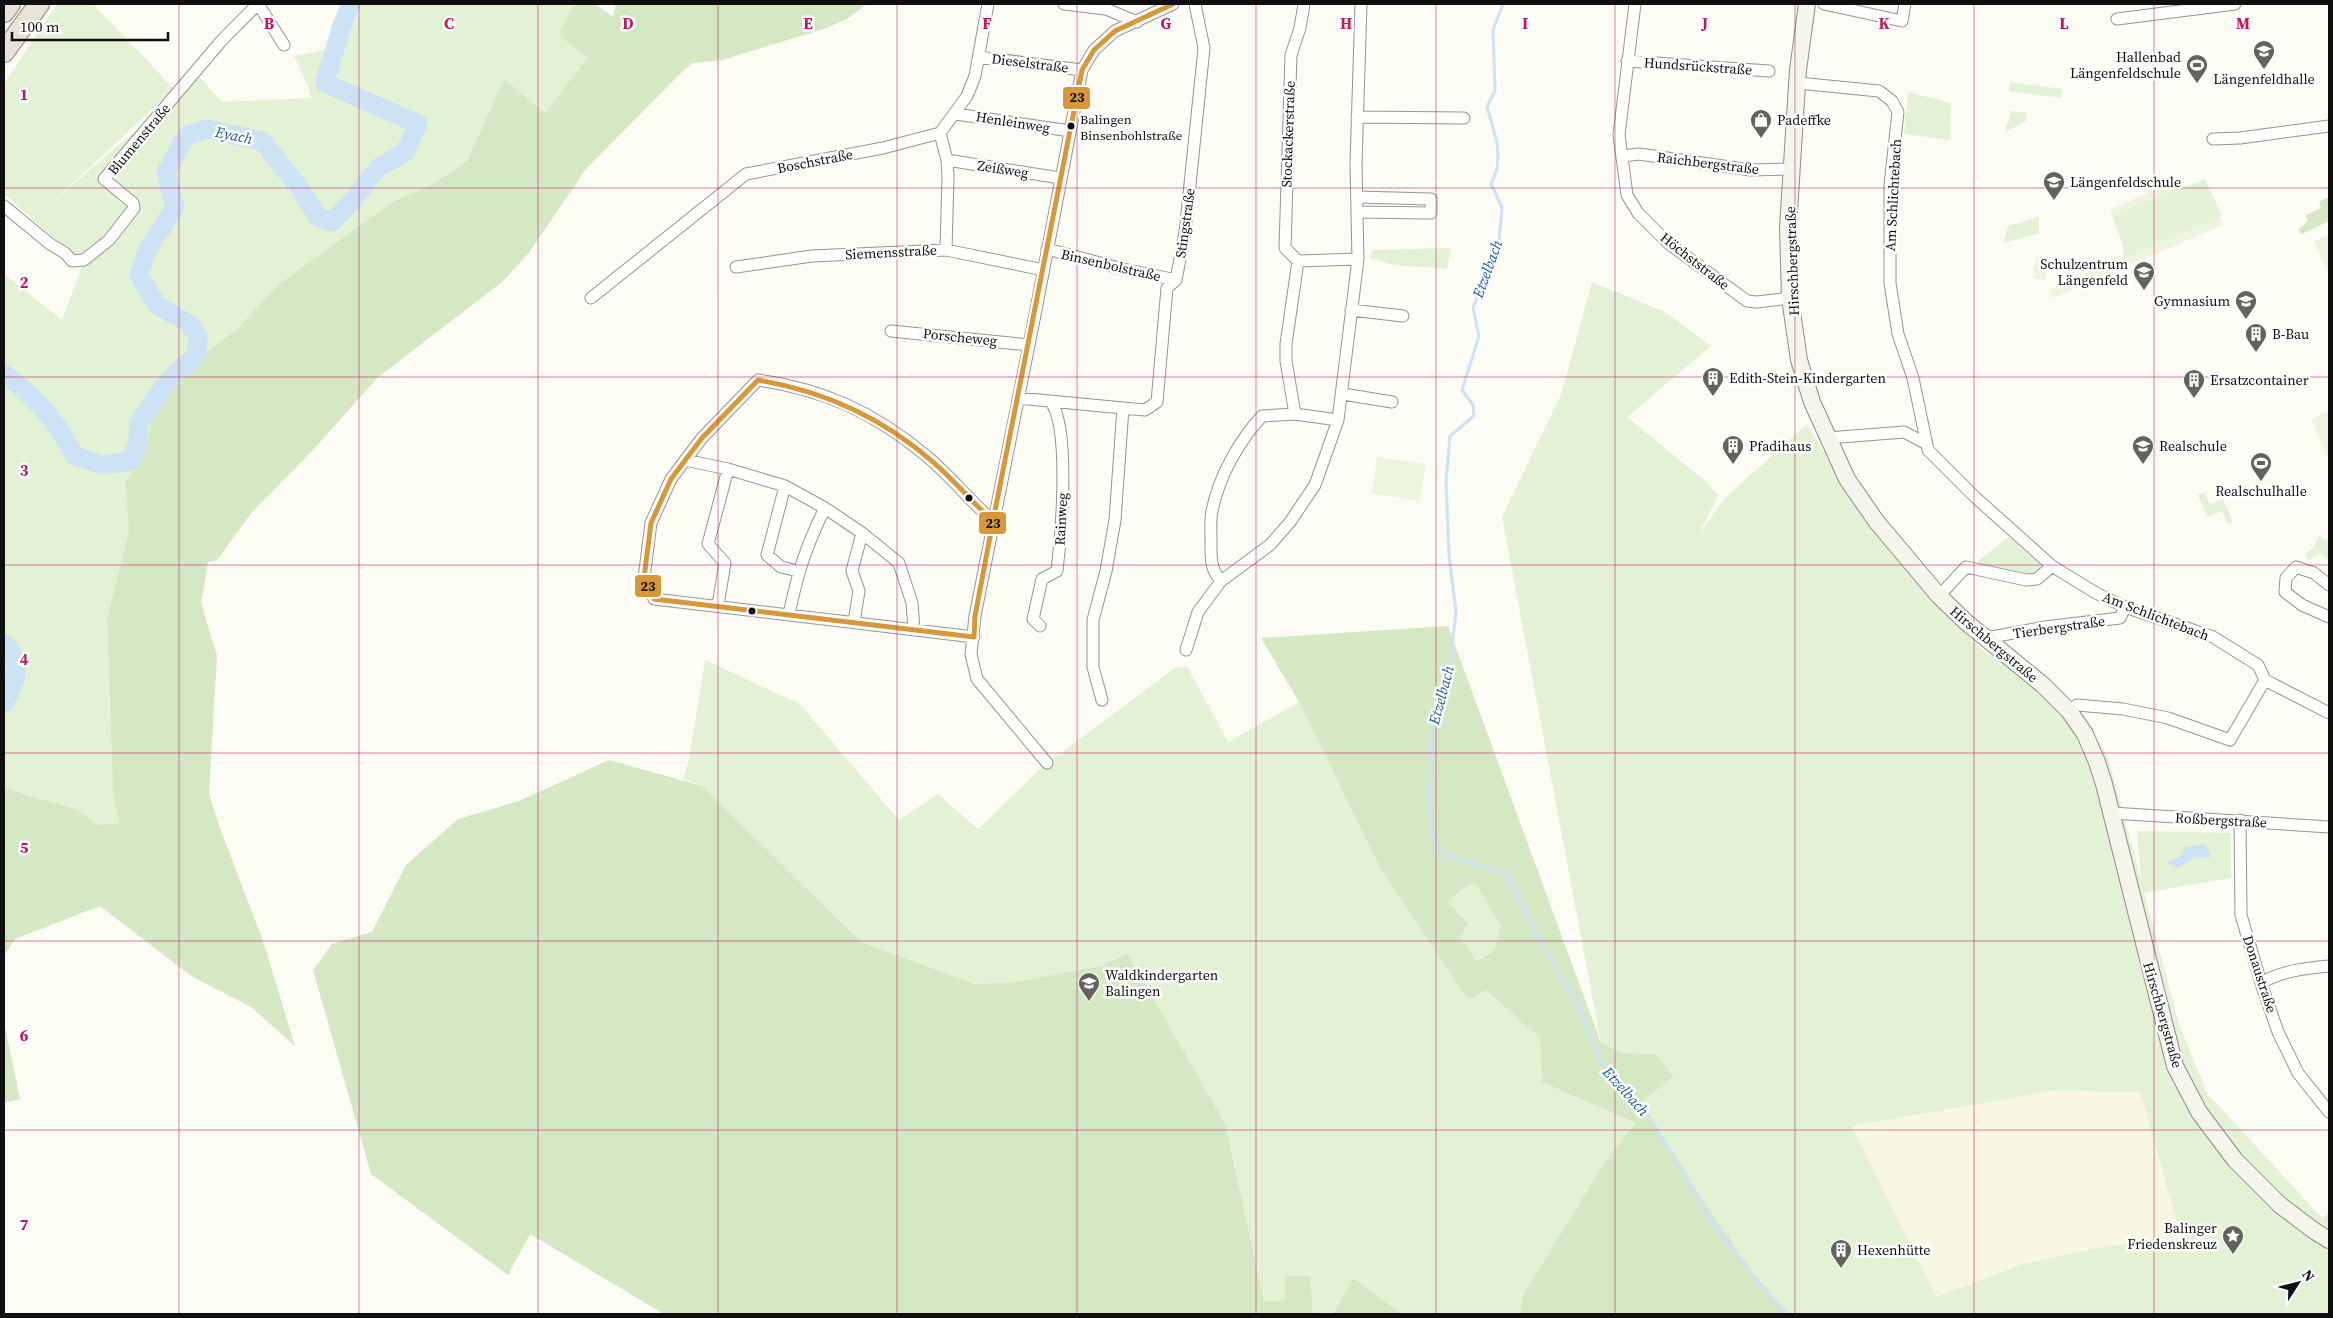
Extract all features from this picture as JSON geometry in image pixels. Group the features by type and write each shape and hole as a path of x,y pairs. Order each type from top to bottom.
{"highway":[{"path":"4,12 10,4"},
{"path":"4,52 39,4"}],"street":[{"path":"258,4 284,45"},
{"name":"Blumenstraße","path":"4,206 50,244 65,252 72,261 84,260 108,240 134,208 133,203 104,179 222,40 258,4"},
{"path":"946,250 947,160 940,133 956,114 973,83 988,4"},
{"path":"1064,4 1106,9 1137,22"},
{"name":"Binsenbolstraße","path":"1047,763 977,679 971,654 975,616 1082,70 1094,50 1115,31 1174,4"},
{"name":"Stingstraße","path":"1018,398 1145,410 1158,402 1167,288 1176,280 1185,233 1204,48 1196,4"},
{"name":"Stockackerstraße","path":"1298,261 1285,248 1291,55 1300,28 1304,4"},
{"path":"1186,650 1198,612 1221,581 1270,545 1290,522 1315,485 1338,420 1343,394 1358,259 1357,117 1361,4"},
{"name":"Höchststraße","path":"1634,4 1619,135 1628,195 1638,212 1668,243 1747,301 1757,302 1790,298"},
{"name":"Hirschbergstraße","path":"1807,4 1798,83 1788,227 1790,298 1799,360 1812,402 1848,479 1876,521 1939,596 1986,638 2044,685 2069,711 2084,734 2098,762 2112,813 2175,1066 2199,1112 2235,1160 2280,1205 2329,1240"},
{"path":"1824,4 1902,20 1905,4"},
{"path":"2117,19 2235,4"},
{"name":"Dieselstraße","path":"979,56 1082,70"},
{"name":"Hundsrückstraße","path":"1627,61 1769,71"},
{"name":"Am Schlichtebach","path":"1798,83 1880,91 1892,101 1898,112 1890,185 1890,282 1898,334 1913,378 1925,444 1928,450 2052,566 2096,593 2125,607 2213,637 2258,665 2265,680 2329,713"},
{"name":"Henleinweg","path":"956,114 1070,131"},
{"path":"1357,117 1464,118"},
{"path":"2212,139 2240,138 2329,126"},
{"name":"Boschstraße","path":"591,298 746,174 883,148 940,133"},
{"name":"Raichbergstraße","path":"1623,156 1639,154 1751,170 1793,169"},
{"name":"Zeißweg","path":"947,160 1060,178"},
{"path":"1357,197 1431,199 1431,212 1357,212"},
{"name":"Binsenbolstraße","path":"1047,249 1119,268 1176,280"},
{"name":"Siemensstraße","path":"736,267 812,256 946,250 1044,270"},
{"path":"1295,414 1286,361 1286,344 1298,261 1358,259"},
{"path":"1351,310 1403,316"},
{"name":"Porscheweg","path":"891,330 1029,345"},
{"path":"974,637 718,605 654,599 644,578 651,523 671,479 685,460 739,398 758,380 809,389 846,403 892,430 925,454 993,521"},
{"path":"1343,394 1392,402"},
{"name":"Rainweg","path":"1040,626 1033,620 1042,579 1057,571 1062,530 1063,482 1059,426 1055,407 1050,401"},
{"path":"1102,700 1093,667 1093,620 1106,571 1115,520 1123,408"},
{"path":"1221,581 1213,572 1211,560 1211,512 1222,479 1245,434 1262,416 1295,414 1338,420"},
{"name":"Am Schlichtebach","path":"1828,438 1904,432 1925,444"},
{"path":"685,460 728,469 785,486 825,508 862,533 899,563 912,603 914,629"},
{"path":"718,605 724,563 708,544 728,469"},
{"path":"785,486 767,555 780,567 798,571"},
{"path":"789,614 798,571 808,540 825,508"},
{"path":"854,622 859,591 852,571 862,533"},
{"path":"1939,596 1966,567 2026,580 2037,578 2052,566"},
{"path":"2329,585 2314,573 2296,567 2286,578 2285,592 2302,604 2329,617"},
{"name":"Tierbergstraße","path":"1986,638 2120,618 2125,607"},
{"path":"2069,711 2078,705 2123,709 2168,718 2230,740 2265,680"},
{"name":"Roßbergstraße","path":"2112,813 2329,827"},
{"name":"Donaustraße","path":"2240,820 2241,915 2261,983 2278,1032 2298,1073 2329,1112"},
{"path":"2261,983 2271,977 2309,968 2329,966"}],"green space":[{"path":"57,4 93,4 174,89 49,205 199,76 222,102 311,98 308,86 294,56 325,50 341,4 579,4 573,7 587,58 545,113 504,79 467,161 433,184 394,201 278,285 238,328 191,365 151,424 142,460 125,482 129,530 107,618 113,793 119,823 98,825 76,809 23,794 4,786 4,274 62,320 83,264 4,194 4,84"},
{"path":"579,4 595,4 613,17 616,4 867,4 847,19 824,29 722,60 692,63 586,169 528,254 502,282 377,378 313,450 252,512 217,560 208,562 201,603 217,656 209,793 220,828 263,941 295,1046 251,1007 191,976 100,906 15,939 4,956 4,786 23,794 76,809 98,825 119,823 113,793 107,618 129,530 125,482 142,460 151,424 168,394 191,365 238,328 278,285 394,201 433,184 467,161 504,79 545,113 587,58 559,35 573,7"},
{"path":"2010,82 2062,89 2061,98 2009,91"},
{"path":"1908,92 1951,103 1950,140 1904,134"},
{"path":"2011,111 2027,113 2026,121 2005,132"},
{"path":"2178,178 2182,188 2112,215 2110,209 2165,186 2165,184"},
{"path":"2205,179 2222,216 2124,258 2123,245 2112,215"},
{"path":"2329,197 2329,221 2302,234 2298,230 2308,221 2306,215 2321,208 2319,202"},
{"path":"2039,217 2039,233 2003,243 2008,226"},
{"path":"2220,217 2223,225 2052,298 2049,290"},
{"path":"2329,235 2329,275 2314,241"},
{"path":"1451,248 1447,269 1395,265 1370,258 1372,250"},
{"path":"2036,257 2048,259 2045,280 2033,278"},
{"path":"1592,282 1665,312 1711,346 1627,417 1704,480 1718,495 1698,537 1723,500 1807,424 1855,506 1943,612 1988,655 2015,656 2081,714 2108,757 2141,880 2137,831 2231,833 2231,878 2144,893 2179,1024 2207,1093 2323,1219 2329,1211 2329,1314 1789,1314 1754,1274 1703,1200 1642,1102 1674,1076 1656,1054 1623,1053 1601,1043 1502,517 1561,395","holes":["2053,1091 2140,1092 2182,1239 2107,1246 2026,1263 1936,1297 1852,1126"]},
{"path":"2329,411 2329,455 2327,456 2311,419"},
{"path":"1377,457 1426,464 1420,501 1372,494"},
{"path":"2204,492 2210,504 2223,499 2233,522 2228,524 2222,511 2207,517 2198,495"},
{"path":"2329,535 2329,561 2320,553 2308,561 2305,554 2314,547 2319,536 2326,540"},
{"path":"2009,537 2040,564 2041,571 2027,577 1974,564"},
{"path":"1448,626 1601,1043 1623,1053 1656,1054 1674,1076 1642,1102 1703,1200 1754,1274 1789,1314 1520,1314 1523,1295 1606,1160 1636,1123 1542,1082 1540,1038 1486,990 1468,1000 1379,866 1299,702 1261,638","holes":["1476,884 1501,925 1494,951 1476,961 1460,937 1468,924 1448,902 1463,888"]},
{"path":"705,660 800,704 899,820 938,794 978,829 1047,763 1175,668 1187,666 1228,742 1299,702 1379,866 1468,1000 1486,990 1540,1038 1542,1082 1636,1123 1606,1160 1523,1295 1520,1314 1402,1314 1353,1278 1333,1314 1313,1314 1310,1276 1285,1300 1264,1301 1225,1123 1127,953 1102,966 1014,982 975,984 861,942 702,786 683,779 689,759"},
{"path":"609,760 702,786 861,942 975,984 1014,982 1102,966 1127,953 1225,1123 1264,1301 1285,1300 1285,1276 1310,1276 1313,1314 664,1314 530,1234 508,1275 371,1174 313,970 332,944 372,932 406,865 458,819 519,801"},
{"path":"1476,884 1502,924 1494,951 1475,961 1460,937 1448,902 1463,888"},
{"path":"4,1022 20,1099 4,1103"},
{"path":"2053,1091 2140,1092 2182,1239 2107,1246 2026,1263 1936,1297 1851,1126"},
{"path":"1353,1278 1402,1314 1333,1314"}],"water":[{"path":"2206,844 2210,858 2196,857 2178,868 2167,863 2178,858 2184,851 2183,847"}],"waterway":[{"name":"Eyach","path":"4,374 44,410 60,431 75,456 103,465 131,461 138,441 139,423 167,382 197,354 198,336 189,324 156,304 139,275 147,251 175,207 166,173 186,136 207,129 262,141 299,187 318,217 332,222 353,200 378,168 405,152 418,124 325,83 342,25 351,4"},
{"name":"Etzelbach","path":"1503,4 1493,30 1495,90 1487,107 1497,142 1497,169 1491,184 1502,207 1499,241 1473,308 1479,336 1462,390 1473,405 1474,416 1450,436 1446,483 1449,555 1456,612 1449,676 1433,716 1429,804 1434,841 1442,854 1507,874 1537,936 1577,1004 1605,1072 1632,1094 1653,1123 1710,1219 1743,1264 1785,1314"},
{"name":"Eyach","path":"4,643 14,658 16,665 15,679 4,703"}],"transit line":[{"name":"23","path":"993,521 1082,70 1094,50 1115,31 1173,4"},
{"name":"23","path":"758,380 806,391 851,408 873,419 914,446 933,462 993,521 975,616 974,637 654,599 644,578 651,523 671,479 702,438 758,380"}],"place":[{"name":"Längenfeldhalle","path":"2264,70"},
{"name":"Hallenbad Längenfeldschule","path":"2197,84"},
{"name":"Balingen Binsenbohlstraße","path":"1071,126"},
{"name":"Padeffke","path":"1761,139"},
{"name":"Längenfeldschule","path":"2054,201"},
{"name":"Schulzentrum Längenfeld","path":"2144,291"},
{"name":"Gymnasium","path":"2246,320"},
{"name":"B-Bau","path":"2256,353"},
{"name":"Edith-Stein-Kindergarten","path":"1713,397"},
{"name":"Ersatzcontainer","path":"2194,399"},
{"name":"Pfadihaus","path":"1733,465"},
{"name":"Realschule","path":"2143,465"},
{"name":"Realschulhalle","path":"2261,482"},
{"name":"Waldkindergarten Balingen","path":"1089,1002"},
{"name":"Balinger Friedenskreuz","path":"2233,1255"},
{"name":"Hexenhütte","path":"1841,1269"}]}
